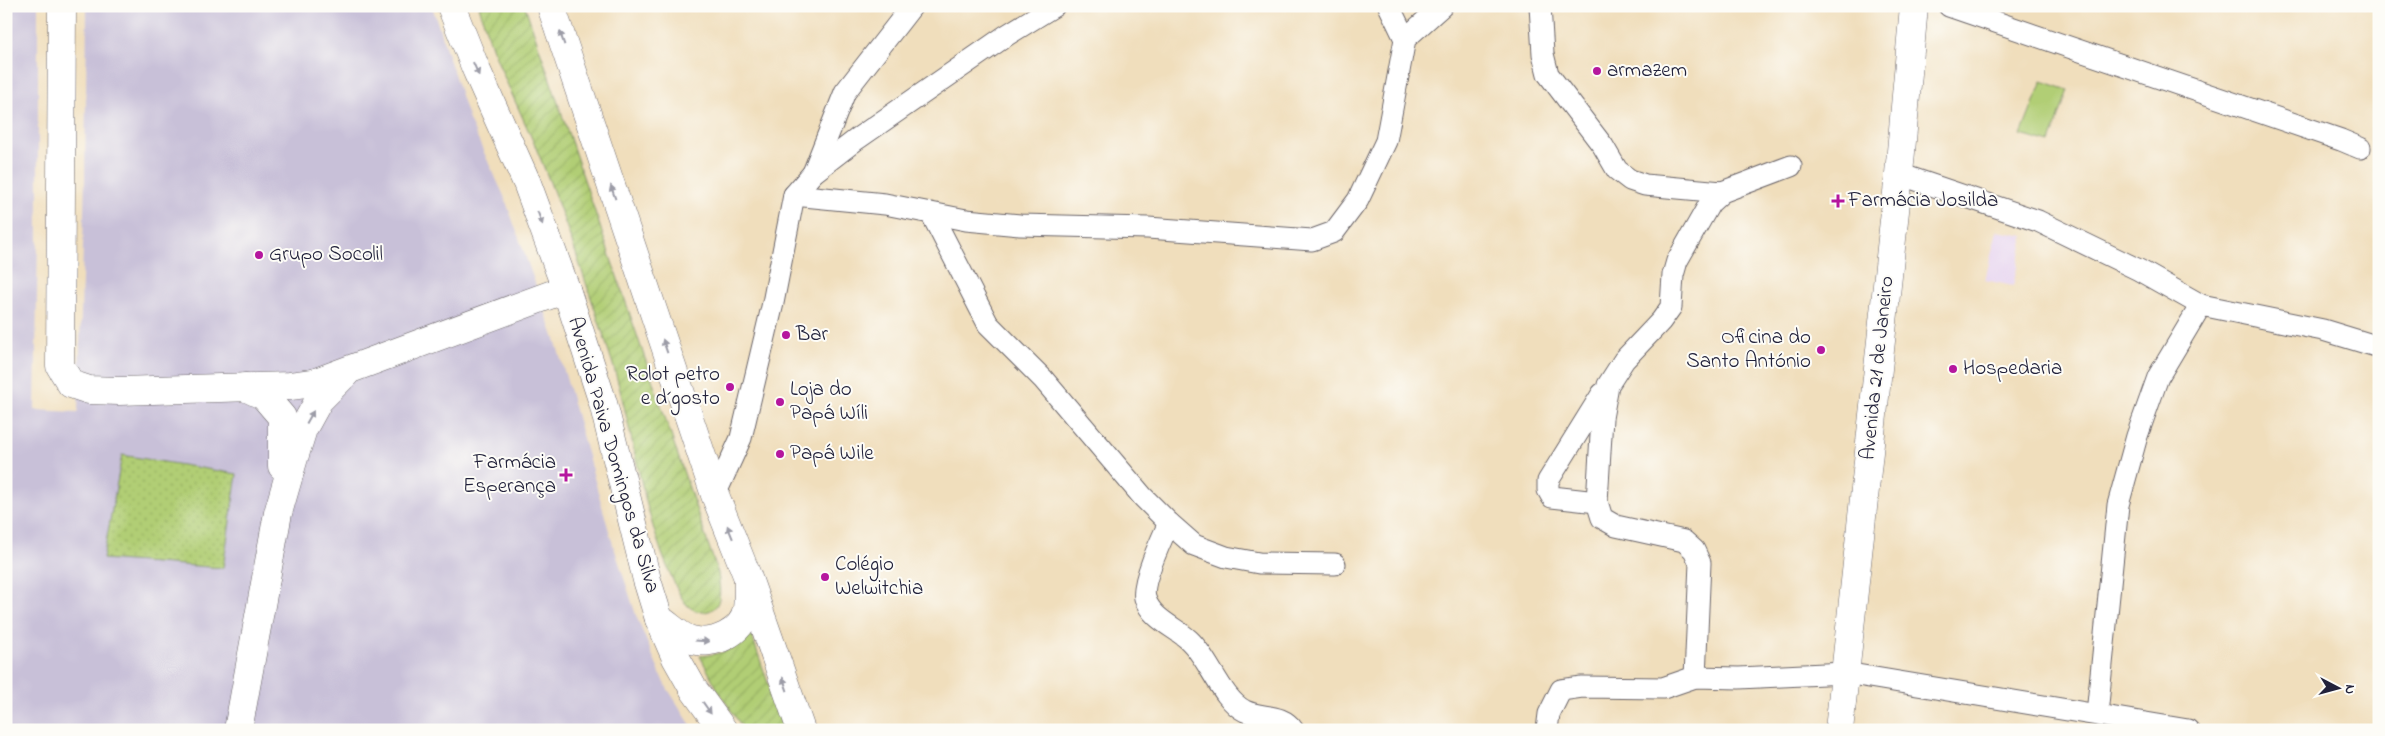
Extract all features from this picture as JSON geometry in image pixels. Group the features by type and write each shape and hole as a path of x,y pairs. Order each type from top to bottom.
{"main road":[{"path":"62,6 60,366 70,384 89,390 119,391 290,386 313,383 566,289"},
{"path":"551,6 715,494 748,578 801,730"},
{"name":"Avenida 21 de Janeiro","path":"1839,730 1899,174 1914,6"},
{"name":"Avenida Paiva Domingos da Silva","path":"455,12 527,183 566,289 603,404 647,580 659,619 676,658 694,690 723,730"},
{"path":"278,513 303,429 319,400 349,369"},
{"path":"238,730 278,513 284,444 282,417 264,396 245,387"},
{"path":"659,619 691,640 712,642 728,635 738,626 747,611 748,578"}],"street":[{"path":"813,173 845,92 912,6"},
{"path":"715,494 742,438 773,303 794,195 813,173 873,128 1007,35 1054,6"},
{"path":"1389,6 1406,39"},
{"path":"794,195 885,204 932,215 1020,225 1148,228 1312,240 1334,232 1358,200 1386,141 1406,39 1442,6"},
{"path":"1540,6 1543,54 1548,74 1603,146 1617,170 1630,180 1645,185 1722,192"},
{"path":"1949,6 2360,148"},
{"path":"1597,502 1552,497 1548,490 1548,481 1624,360 1661,321 1670,307 1673,275 1677,261 1710,203 1722,192 1791,166"},
{"path":"1899,174 2038,221 2139,270 2201,305 2323,330 2379,347"},
{"path":"932,215 988,324 1043,379 1142,497 1194,545 1226,557 1259,563 1335,564"},
{"path":"2097,714 2118,505 2137,436 2158,377 2201,305"},
{"path":"1608,385 1602,418 1597,502 1602,518 1616,526 1684,541 1694,550 1700,563 1695,677"},
{"path":"1169,523 1151,566 1145,597 1151,609 1162,620 1189,640 1230,697 1245,711 1288,722 1293,730"},
{"path":"1548,730 1549,714 1561,690 1582,688 1663,688 1695,677 1739,678 1845,673 2188,730"}],"shaded area":[{"path":"6,6 38,6 38,239 35,410 78,412 85,179 87,6 432,6 469,120 504,196 556,342 611,538 637,618 664,683 694,730 6,730"},
{"path":"1997,231 2024,236 2013,286 1985,280"}],"green space":[{"path":"479,6 525,6 718,573 720,592 718,603 710,611 703,612 693,609 682,599 661,550 644,493 616,375 607,346 550,183 499,65"},
{"path":"2042,81 2068,90 2050,143 2021,135"},
{"path":"122,455 237,474 223,568 103,559"},
{"path":"751,633 784,730 744,730 719,692 700,656 728,650 740,643"}],"place":[{"name":"armazem","path":"1597,71"},
{"name":"Farmácia Josilda","path":"1838,201"},
{"name":"Grupo Socolil","path":"259,255"},
{"name":"Bar","path":"786,335"},
{"name":"Oficina do Santo António","path":"1821,350"},
{"name":"Hospedaria","path":"1953,369"},
{"name":"Rolot petro e d´gosto","path":"730,387"},
{"name":"Loja do Papá Wíli","path":"780,402"},
{"name":"Papá Wile","path":"780,454"},
{"name":"Farmácia Esperança","path":"566,475"},
{"name":"Colégio Welwitchia","path":"825,577"}]}
